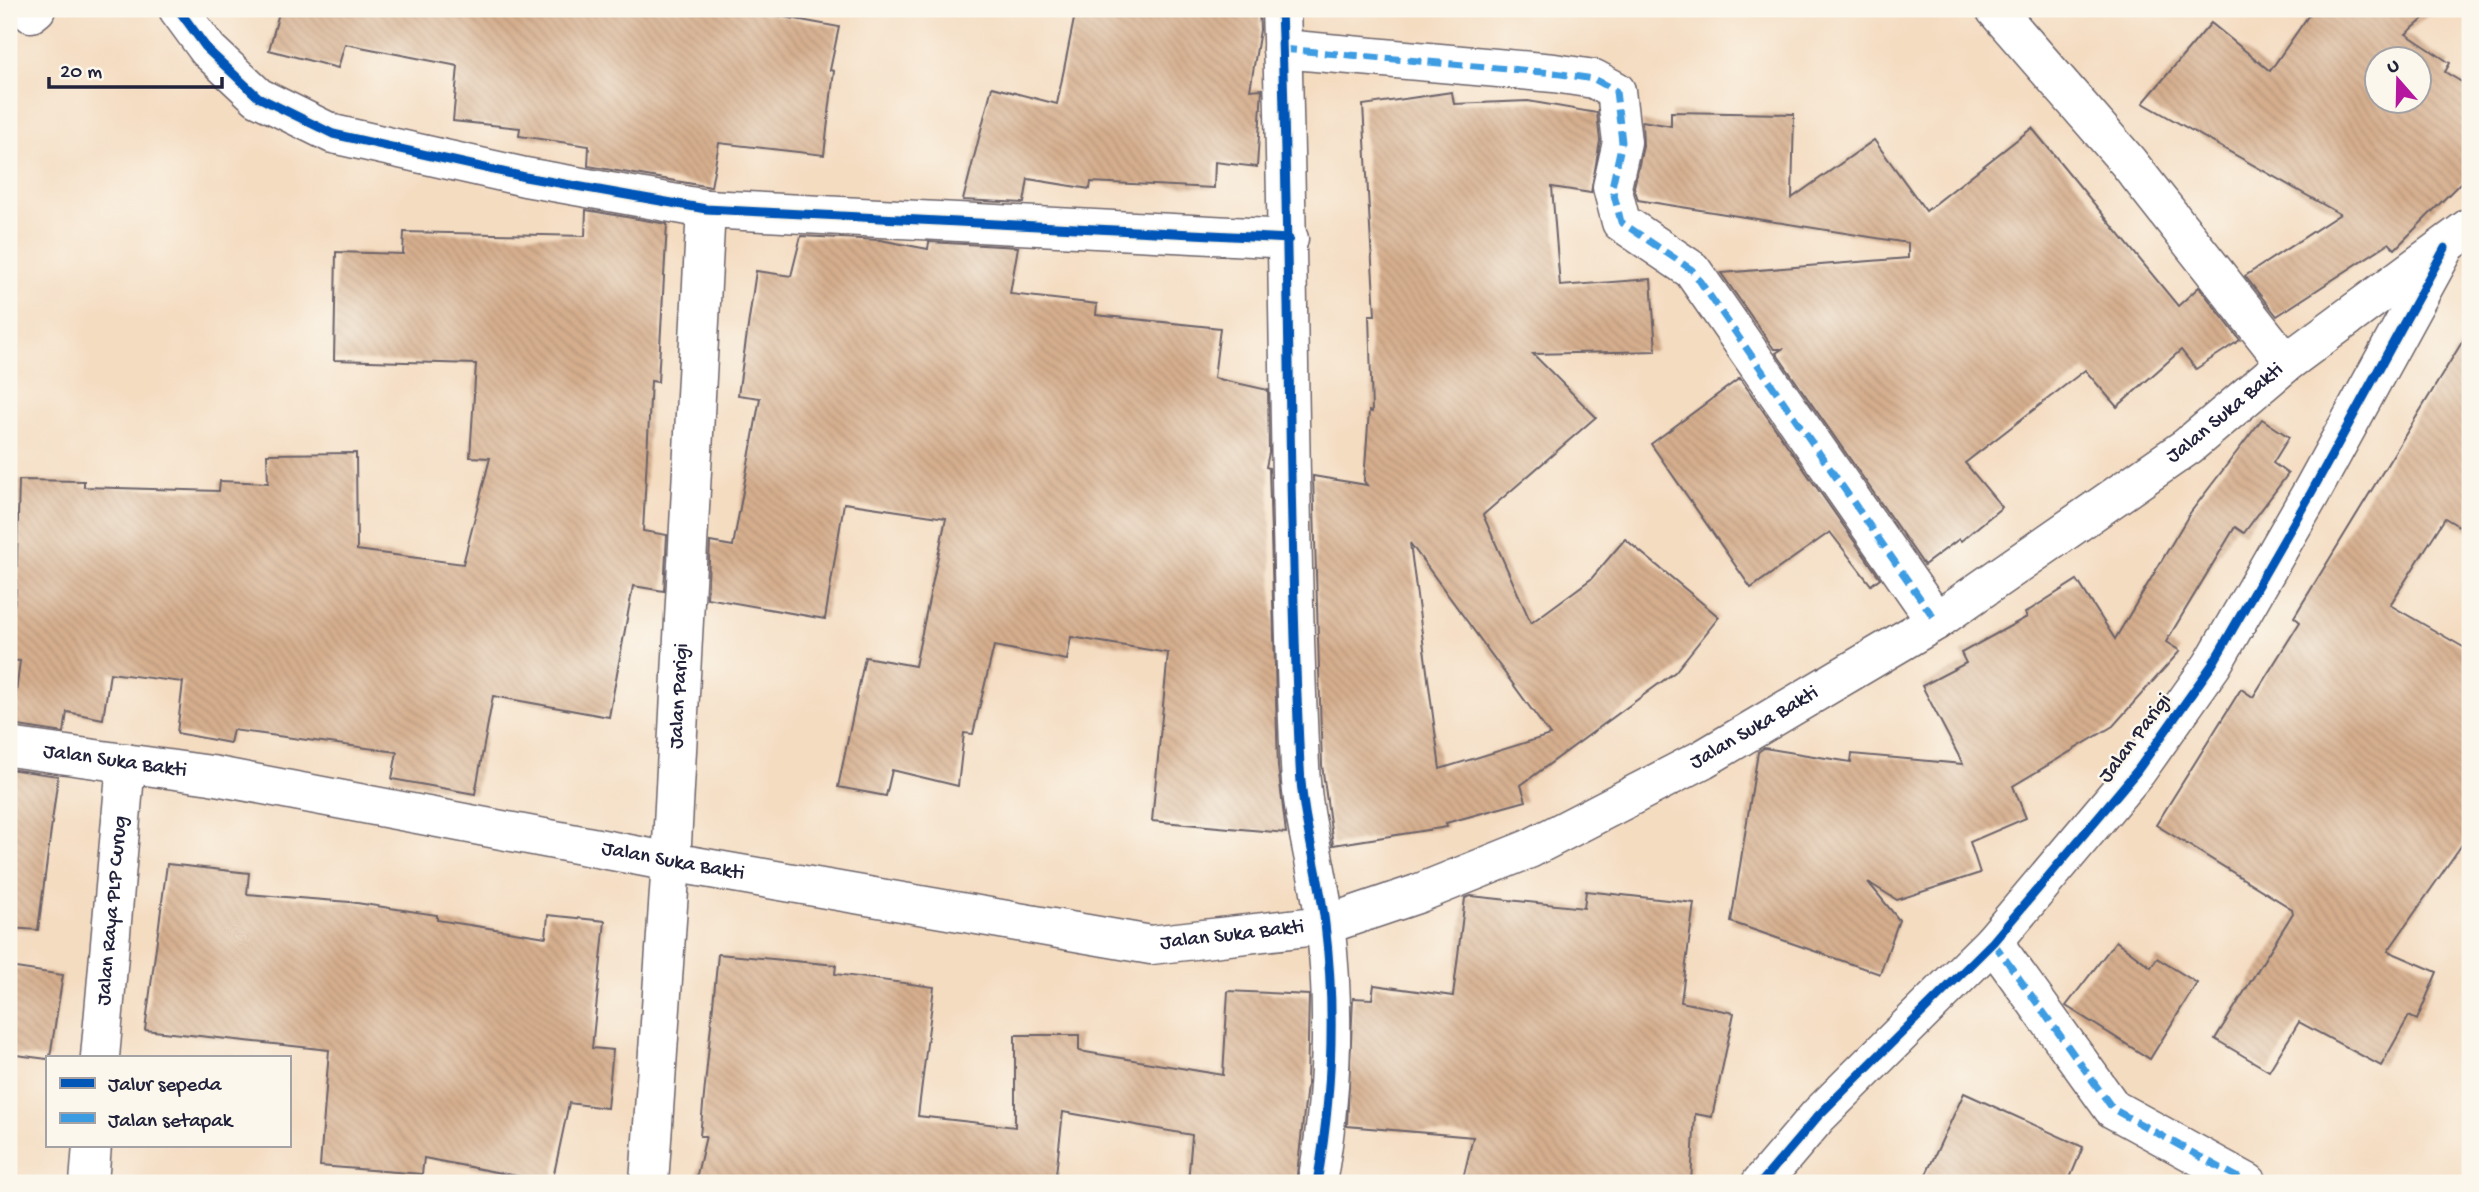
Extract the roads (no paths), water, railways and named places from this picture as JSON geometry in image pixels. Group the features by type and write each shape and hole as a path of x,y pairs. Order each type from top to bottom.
{"street":[{"path":"177,9 208,50 258,97 333,134 525,177 706,209 1289,239"},
{"path":"1281,9 1289,239 1292,592 1300,781 1325,925 1332,1063 1329,1112 1317,1183"},
{"path":"1994,9 2128,162 2286,363"},
{"path":"1282,49 1554,73 1594,79 1616,91 1622,142 1612,187 1621,222 1692,270 1936,621"},
{"name":"Jalan Parigi","path":"649,1183 671,862 706,209"},
{"name":"Jalan Parigi","path":"1761,1183 1818,1116 1993,942 2137,771 2212,665 2464,232"},
{"name":"Jalan Suka Bakti","path":"9,747 211,775 671,862 1151,945 1325,925 1417,894 1529,849 1703,759 1936,621 2188,446 2286,363 2464,232"},
{"name":"Jalan Raya PLP Curug","path":"100,1056 126,763"},
{"path":"1993,942 2113,1108 2248,1183"},
{"path":"89,1183 92,1146"}]}
